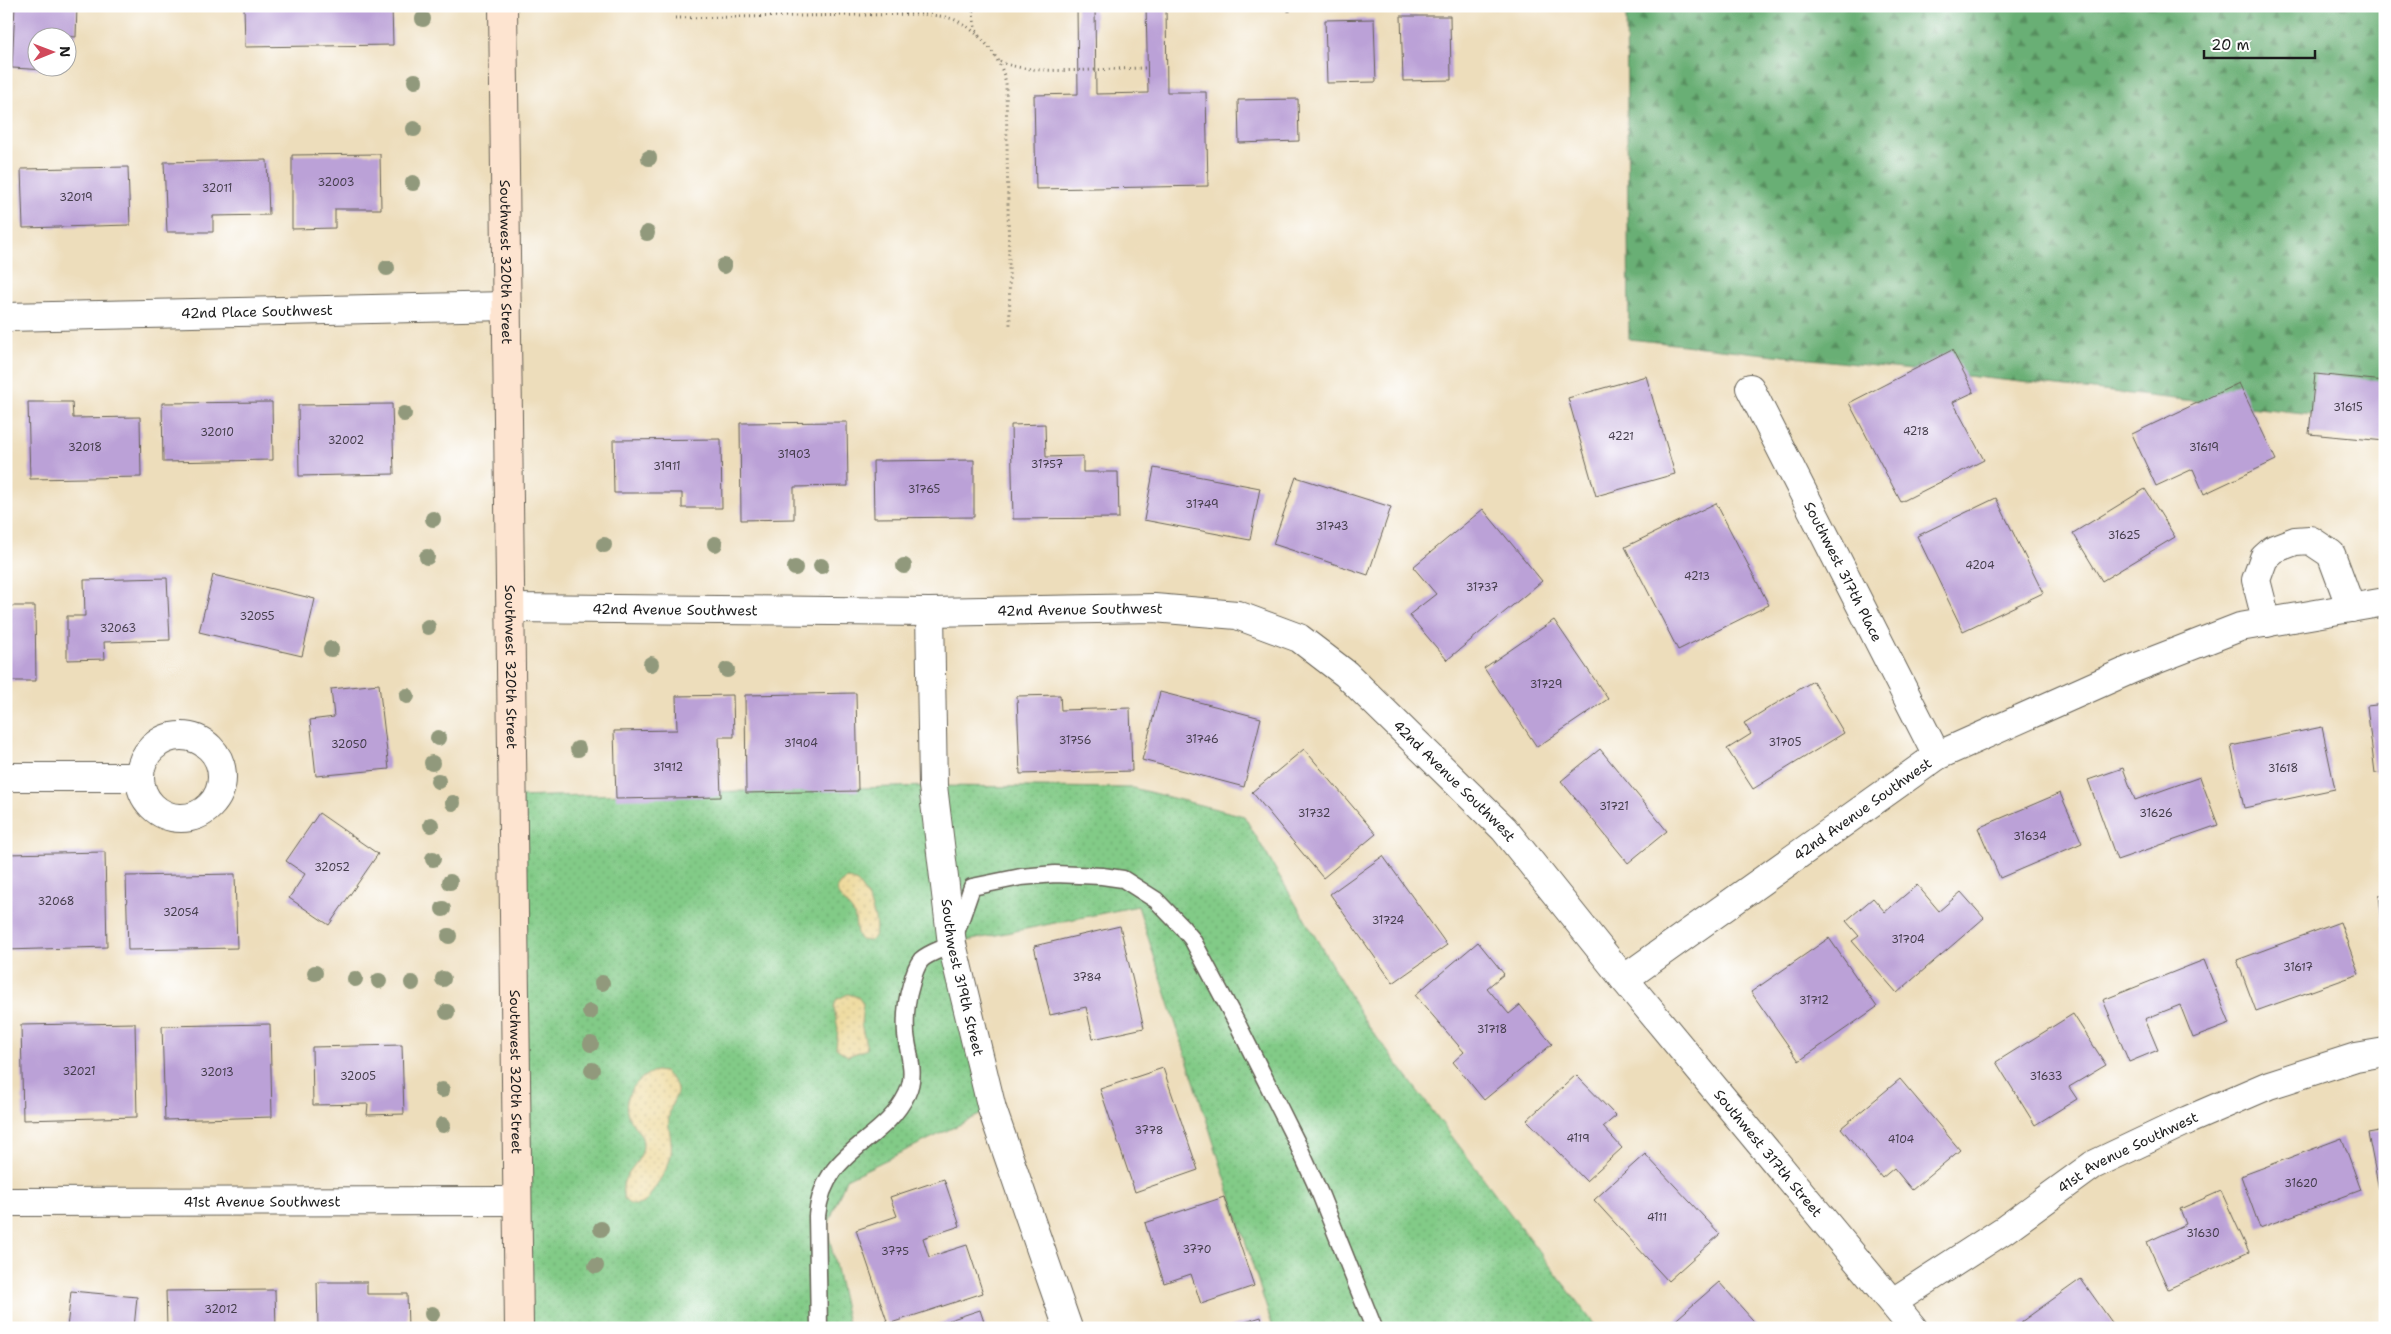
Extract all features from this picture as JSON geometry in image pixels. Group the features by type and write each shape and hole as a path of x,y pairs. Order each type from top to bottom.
{"main road":[{"name":"Southwest 320th Street","path":"503,6 519,1328"}],"street":[{"name":"42nd Place Southwest","path":"6,317 507,306"},
{"name":"Southwest 317th Place","path":"1750,388 1937,756"},
{"path":"2267,623 2256,580 2264,558 2274,549 2295,541 2310,540 2331,554 2351,608"},
{"name":"42nd Avenue Southwest","path":"511,608 930,612 1154,608 1237,615 1298,638 1346,674 1504,829 1624,979 1937,756 2132,669 2240,628 2385,602"},
{"name":"Southwest 319th Street","path":"930,612 933,786 952,944 992,1108 1068,1328"},
{"path":"6,777 140,776"},
{"name":"Southwest 317th Street","path":"1624,979 1913,1328"},
{"name":"41st Avenue Southwest","path":"1893,1302 2004,1230 2093,1165 2188,1120 2269,1085 2356,1057 2385,1052"},
{"name":"41st Avenue Southwest","path":"6,1202 517,1201"}],"lane":[{"path":"820,1328 816,1216 818,1200 826,1180 839,1164 886,1122 907,1094 912,1068 906,1034 906,1013 913,977 921,960 952,944 972,887 1021,877 1055,874 1123,879 1156,900 1192,939 1274,1094 1321,1196 1374,1328"}],"path":[{"path":"972,6 975,27 980,38"},
{"path":"1289,6 1289,15"},
{"path":"675,18 922,14 952,19 970,29 980,38 999,61 1006,84 1010,327"},
{"path":"999,61 1014,68 1038,70 1148,68"}],"green space":[{"path":"1626,6 2385,6 2385,422 1629,339"},
{"path":"933,786 1133,788 1244,816 1366,1023 1597,1328 1273,1328 1138,906 952,944 992,1109 846,1179 827,1227 849,1328 519,1328 513,797"}],"sand":[{"path":"847,878 857,882 861,887 873,911 876,929 870,941 861,940 856,929 854,914 839,895 839,884"},
{"path":"848,994 858,997 863,1004 861,1024 867,1049 848,1056 836,1048 838,1029 834,1008 836,1000"},
{"path":"656,1071 664,1072 676,1085 677,1089 669,1116 670,1160 665,1172 648,1199 641,1204 633,1205 626,1202 623,1186 628,1174 642,1153 643,1141 628,1115 627,1101 629,1094 638,1082 643,1077"}],"building":[{"path":"15,6 77,6 76,28 28,28 28,69 12,68"},
{"path":"244,6 392,6 393,45 245,47"},
{"path":"1077,6 1095,6 1096,94 1148,93 1146,6 1166,6 1167,92 1206,92 1208,186 1036,189 1034,95 1078,94"},
{"path":"1401,16 1450,16 1451,80 1403,81"},
{"path":"1374,19 1376,82 1327,83 1325,20"},
{"path":"1298,99 1299,141 1239,143 1238,100"},
{"path":"380,154 381,209 335,209 335,228 292,229 292,155"},
{"path":"267,160 269,215 213,216 213,232 167,232 164,162"},
{"path":"128,167 130,225 23,228 21,169"},
{"path":"1952,350 1974,392 1953,402 1984,460 1901,502 1849,403"},
{"path":"2315,374 2385,381 2385,441 2309,434"},
{"path":"1646,376 1675,474 1596,496 1568,398"},
{"path":"2239,383 2276,460 2204,494 2193,469 2156,486 2132,434"},
{"path":"28,402 72,402 73,418 140,417 141,477 30,479"},
{"path":"272,402 273,460 163,462 162,403"},
{"path":"392,404 394,474 299,476 298,405"},
{"path":"847,422 848,486 794,487 794,519 741,520 740,423"},
{"path":"1045,424 1046,457 1083,456 1083,472 1118,472 1119,518 1013,519 1011,425"},
{"path":"721,439 722,508 682,508 682,493 614,493 613,440"},
{"path":"974,460 974,517 874,518 873,461"},
{"path":"1154,468 1260,488 1250,540 1144,520"},
{"path":"1296,477 1391,507 1368,575 1273,544"},
{"path":"2145,489 2175,537 2102,581 2073,533"},
{"path":"1996,498 2043,593 1963,631 1917,536"},
{"path":"1716,503 1769,605 1678,650 1625,547"},
{"path":"1483,509 1542,581 1447,660 1409,615 1436,594 1413,567"},
{"path":"213,575 315,599 302,656 199,632"},
{"path":"167,578 170,640 104,642 105,659 67,660 67,616 85,616 84,580"},
{"path":"6,606 35,606 36,681 6,681"},
{"path":"1554,620 1608,699 1537,747 1484,668"},
{"path":"1813,681 1844,733 1753,789 1727,749 1751,734 1744,723"},
{"path":"379,684 389,769 316,776 310,720 334,717 331,689"},
{"path":"1160,692 1261,718 1244,787 1142,760"},
{"path":"856,693 858,791 746,793 745,695"},
{"path":"733,695 734,737 719,737 721,797 616,799 614,731 677,730 676,696"},
{"path":"1060,695 1061,710 1130,708 1132,771 1020,774 1017,696"},
{"path":"2385,704 2385,772 2375,773 2367,706"},
{"path":"2322,727 2335,789 2244,808 2231,746"},
{"path":"1304,749 1376,834 1323,878 1252,792"},
{"path":"1600,749 1667,831 1628,863 1561,781"},
{"path":"2123,768 2135,800 2200,777 2218,825 2117,860 2088,780"},
{"path":"2060,793 2082,843 2000,878 1978,828"},
{"path":"319,813 378,854 329,925 289,898 305,874 286,861"},
{"path":"105,852 107,947 6,950 6,854"},
{"path":"1383,856 1447,945 1393,983 1330,894"},
{"path":"235,874 237,948 128,950 126,876"},
{"path":"1917,885 1939,911 1961,892 1984,918 1897,993 1852,941 1859,936 1846,921 1873,898 1885,912"},
{"path":"2385,894 2385,933 2383,933 2379,895"},
{"path":"2340,922 2359,974 2256,1011 2237,960"},
{"path":"1120,926 1144,1028 1093,1039 1086,1007 1050,1015 1034,946"},
{"path":"1829,938 1877,1007 1799,1061 1751,992"},
{"path":"1478,942 1504,974 1487,988 1509,1014 1520,1005 1552,1044 1484,1100 1453,1062 1464,1052 1415,995"},
{"path":"2204,960 2230,1024 2193,1038 2180,1005 2145,1019 2158,1050 2129,1062 2103,1000"},
{"path":"2073,1014 2106,1065 2069,1087 2077,1099 2035,1125 1996,1062"},
{"path":"135,1023 137,1117 23,1120 21,1025"},
{"path":"270,1024 272,1117 165,1120 162,1026"},
{"path":"402,1045 404,1114 367,1115 368,1104 313,1105 312,1047"},
{"path":"1163,1068 1198,1170 1135,1192 1100,1089"},
{"path":"1576,1075 1616,1116 1603,1127 1622,1148 1586,1181 1527,1120"},
{"path":"1900,1079 1960,1150 1912,1190 1894,1168 1882,1178 1841,1128"},
{"path":"2385,1130 2385,1199 2381,1200 2368,1133"},
{"path":"2342,1138 2361,1190 2260,1228 2241,1176"},
{"path":"1645,1154 1720,1234 1668,1281 1594,1200"},
{"path":"944,1179 960,1226 923,1238 929,1257 967,1245 983,1293 888,1324 856,1230 897,1216 890,1197"},
{"path":"2221,1191 2249,1252 2168,1289 2147,1242 2186,1224 2180,1209"},
{"path":"1224,1197 1254,1286 1201,1304 1191,1274 1164,1283 1145,1223"},
{"path":"2081,1279 2116,1328 2025,1328 2021,1322"},
{"path":"317,1282 367,1282 367,1294 407,1294 408,1328 318,1328"},
{"path":"1719,1282 1760,1328 1672,1328 1670,1325"},
{"path":"275,1290 276,1328 167,1328 166,1291"},
{"path":"71,1291 137,1297 134,1328 67,1328"},
{"path":"980,1310 986,1328 928,1328 928,1327"},
{"path":"1261,1317 1264,1328 1230,1328 1230,1327"},
{"path":"2385,1321 2385,1328 2361,1328 2361,1327"}]}
